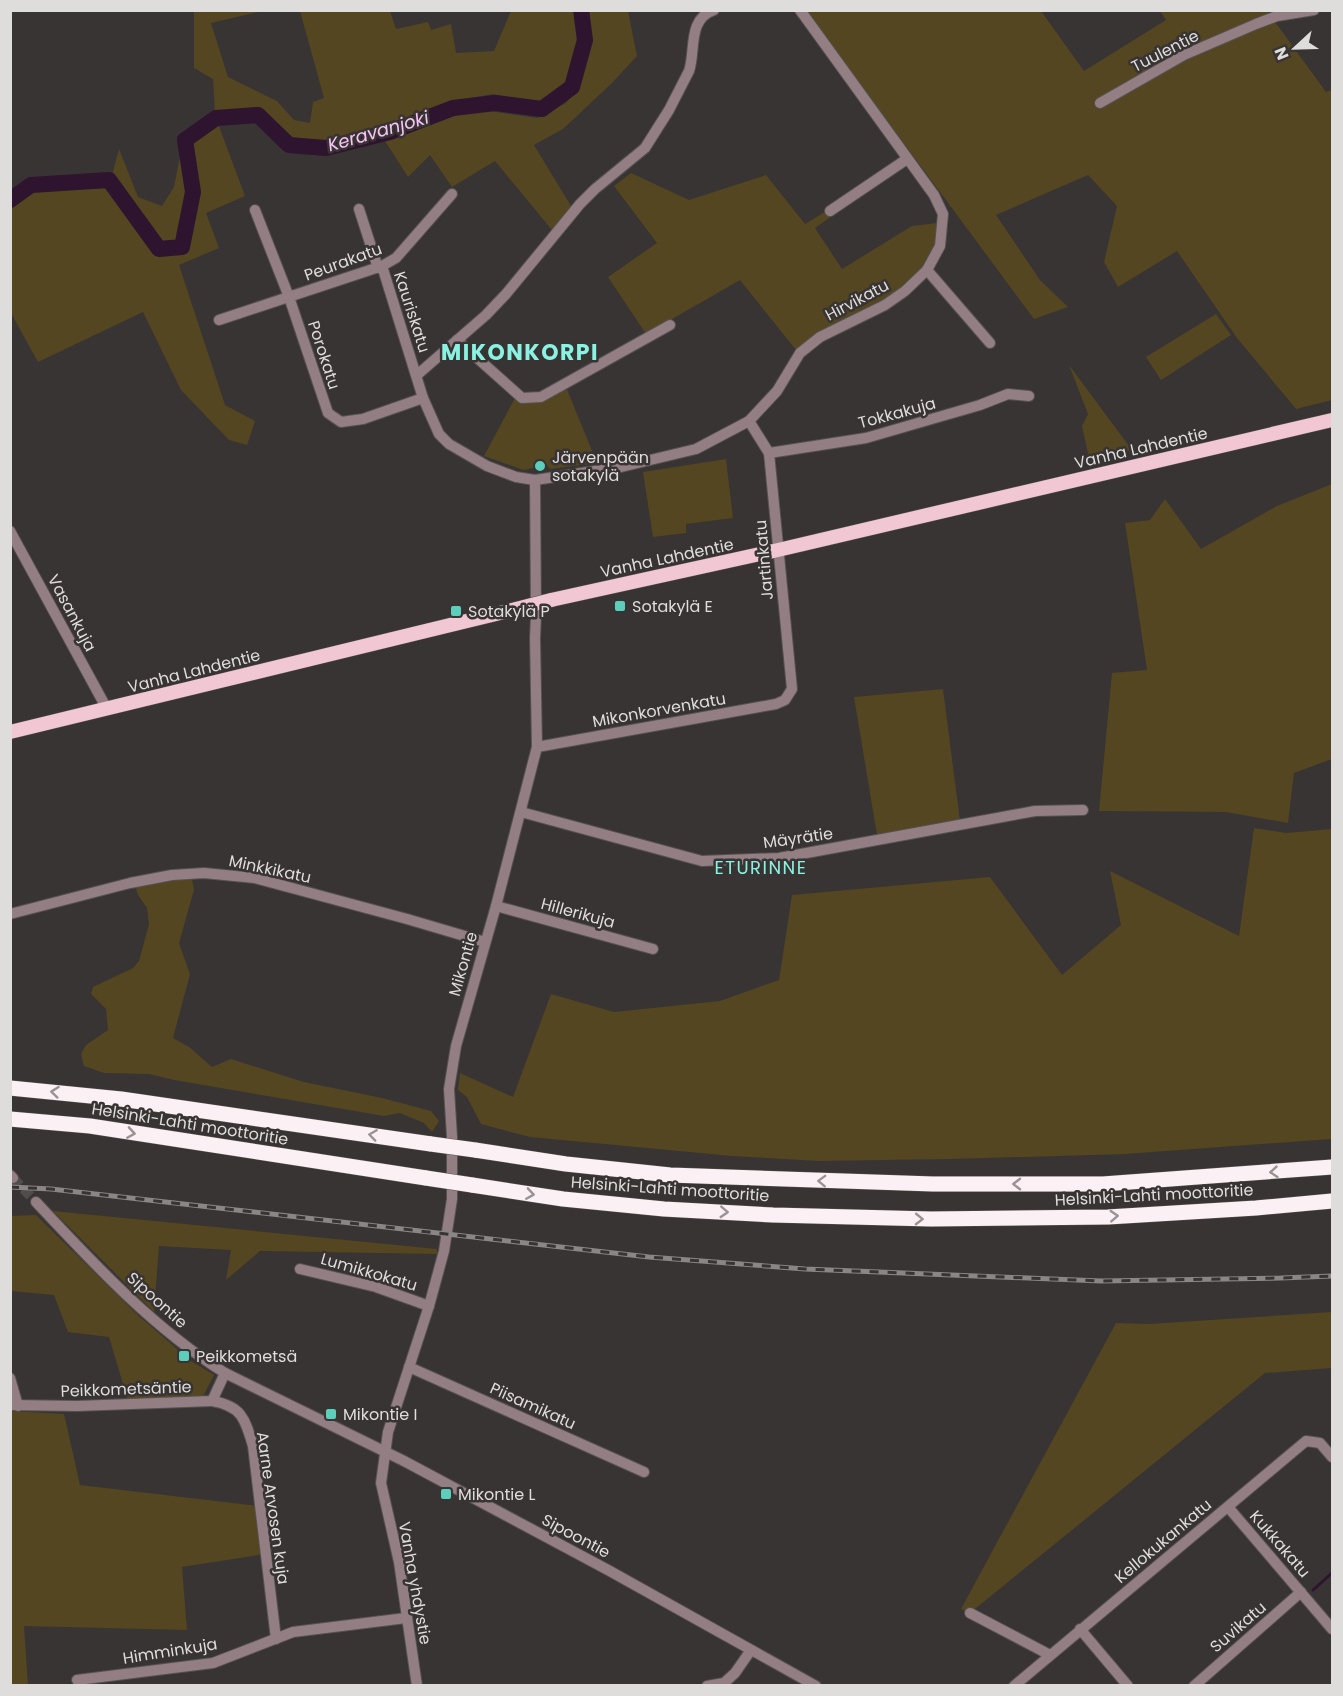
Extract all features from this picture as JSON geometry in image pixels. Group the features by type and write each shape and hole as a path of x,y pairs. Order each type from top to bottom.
{"highway":[{"name":"Helsinki-Lahti moottoritie","path":"10,1088 121,1099 566,1164 670,1175 933,1184 1103,1184 1332,1167"},
{"name":"Helsinki-Lahti moottoritie","path":"10,1119 90,1126 563,1199 664,1209 772,1215 931,1219 1108,1217 1332,1201"}],"main road":[{"name":"Vanha Lahdentie","path":"10,732 551,600 778,550 1332,420"}],"street":[{"path":"417,375 506,294 595,189 645,148 669,110 689,71 693,35 698,22 708,12 714,10"},
{"name":"Hirvikatu","path":"535,480 621,467 696,449 749,421 777,391 800,353 820,337 885,305 905,291 927,270 940,246 943,213 934,195 800,10"},
{"name":"Tuulentie","path":"1100,103 1194,51 1277,16 1314,10"},
{"path":"830,211 907,159"},
{"name":"Peurakatu","path":"219,320 380,267 396,258 452,194"},
{"name":"Kauriskatu","path":"359,209 423,398 439,434 449,444 487,466 516,477 535,480"},
{"name":"Porokatu","path":"255,210 289,297 328,413 342,422 363,419 423,398"},
{"path":"927,270 990,343"},
{"path":"457,340 522,398 541,398 670,325"},
{"name":"Tokkakuja","path":"769,453 866,438 980,405 1008,394 1029,396"},
{"name":"Jartinkatu","path":"749,421 769,453 792,689 785,700"},
{"name":"Mikontie","path":"384,1451 444,1251 452,1199 449,1089 456,1046 537,747 535,480"},
{"name":"Vasankuja","path":"10,531 107,709"},
{"name":"Mikonkorvenkatu","path":"537,747 776,704 785,700"},
{"name":"Mäyrätie","path":"521,812 702,861 779,858 1035,812 1083,810"},
{"name":"Minkkikatu","path":"10,914 130,883 172,875 204,873 255,878 485,942"},
{"name":"Hillerikuja","path":"495,906 652,949"},
{"name":"Sipoontie","path":"36,1202 143,1311 225,1374 384,1451 608,1570 816,1686"},
{"name":"Lumikkokatu","path":"300,1269 376,1287 429,1306"},
{"name":"Piisamikatu","path":"409,1367 644,1472"},
{"name":"Peikkometsäntie","path":"14,1405 77,1406 212,1401 225,1374"},
{"path":"10,1378 14,1405"},
{"name":"Aarne Arvosen kuja","path":"212,1401 225,1403 237,1410 246,1422 253,1446 276,1639"},
{"name":"Kellokukankatu","path":"1014,1686 1306,1441 1320,1443 1332,1457"},
{"name":"Vanha yhdystie","path":"384,1451 382,1494 395,1541 417,1686"},
{"name":"Kukkakatu","path":"1228,1507 1332,1629"},
{"name":"Suvikatu","path":"1194,1686 1301,1592"},
{"path":"970,1613 1050,1655"},
{"name":"Himminkuja","path":"77,1680 213,1663 293,1632 406,1618"},
{"path":"1080,1629 1128,1686"},
{"path":"706,1686 724,1683 735,1673 751,1650"}],"shaded area":[{"path":"194,11 263,11 211,23 228,77 277,101 294,120 310,123 313,102 324,98 300,11 390,11 396,29 428,22 431,30 451,24 456,53 494,51 511,11 574,11 577,40 566,83 541,103 493,94 448,102 389,125 326,141 291,141 258,110 215,113 213,79 194,68"},
{"path":"589,11 628,11 637,56 563,129 534,145 571,206 552,230 495,161 452,187 430,155 408,177 385,141 454,111 489,111 537,118 566,103 579,87 592,39"},
{"path":"806,11 1041,11 1084,71 1166,20 1160,11 1267,11 1326,92 1332,90 1332,400 1296,409 1237,338 1177,251 1118,287 1104,262 1117,206 1088,175 996,215 1040,280 1068,307 1034,319"},
{"path":"217,121 245,196 206,213 219,248 179,265 225,405 255,421 247,445 229,440 181,390 143,312 38,362 11,313 11,203 32,188 108,183 158,252 185,249 195,193 188,141"},
{"path":"183,141 190,193 181,245 160,247 111,179 119,149 138,197 162,206 174,187"},
{"path":"631,173 689,200 766,175 805,224 828,210 832,216 815,228 842,269 912,226 938,223 932,250 924,266 914,277 883,301 796,350 740,280 646,334 608,277 657,243 614,186"},
{"path":"1216,314 1231,335 1161,380 1146,357"},
{"path":"1069,365 1132,450 1089,458 1082,426 1088,414"},
{"path":"566,387 597,463 550,469 542,459 536,460 534,468 523,470 484,456 515,398"},
{"path":"726,459 733,518 686,524 686,533 653,537 643,472"},
{"path":"1332,484 1332,759 1294,773 1288,823 1226,812 1099,811 1112,673 1147,670 1125,523 1150,520 1165,499 1201,549 1277,506"},
{"path":"943,689 960,821 877,835 854,697"},
{"path":"1254,828 1286,833 1332,829 1332,1139 1125,1154 819,1161 732,1156 530,1137 481,1124 467,1097 458,1090 460,1073 513,1097 551,994 614,1012 720,1001 779,980 792,895 990,877 1062,975 1121,925 1110,871 1239,936"},
{"path":"173,879 192,879 194,890 179,943 190,974 173,1038 189,1047 212,1067 231,1059 304,1082 431,1111 439,1121 432,1132 424,1123 400,1113 384,1116 149,1074 104,1073 84,1066 81,1054 86,1045 108,1030 106,1009 91,994 93,987 133,968 139,961 149,924 147,908 136,889"},
{"path":"53,1211 437,1249 437,1254 260,1251 226,1280 231,1250 159,1246 154,1312"},
{"path":"36,1215 180,1354 214,1375 200,1402 129,1404 109,1337 68,1332 54,1295 11,1291 10,1216"},
{"path":"1332,1312 1332,1368 1265,1373 970,1613 961,1609 1116,1323 1149,1324"},
{"path":"10,1411 64,1414 80,1485 259,1506 265,1554 182,1567 187,1630 24,1626 28,1685 11,1685"}],"waterway":[{"name":"Keravanjoki","path":"10,200 31,185 109,180 159,249 182,247 193,192 185,140 216,118 258,115 289,145 326,148 390,132 453,108 495,103 542,109 572,87 585,40 581,10"},
{"path":"1313,1590 1332,1573"}],"tunnel":[{"path":"13,1178 36,1202"}],"railway":[{"path":"10,1187 51,1189 649,1257 805,1269 1101,1281 1332,1276"}],"place":[{"name":"Järvenpään sotakylä","path":"540,466"},
{"name":"Sotakylä E","path":"620,606"},
{"name":"Sotakylä P","path":"456,611"},
{"name":"Peikkometsä","path":"184,1356"},
{"name":"Mikontie I","path":"331,1414"},
{"name":"Mikontie L","path":"446,1494"}],"district":[{"name":"MIKONKORPI","path":"520,352"},
{"name":"ETURINNE","path":"761,867"}]}
